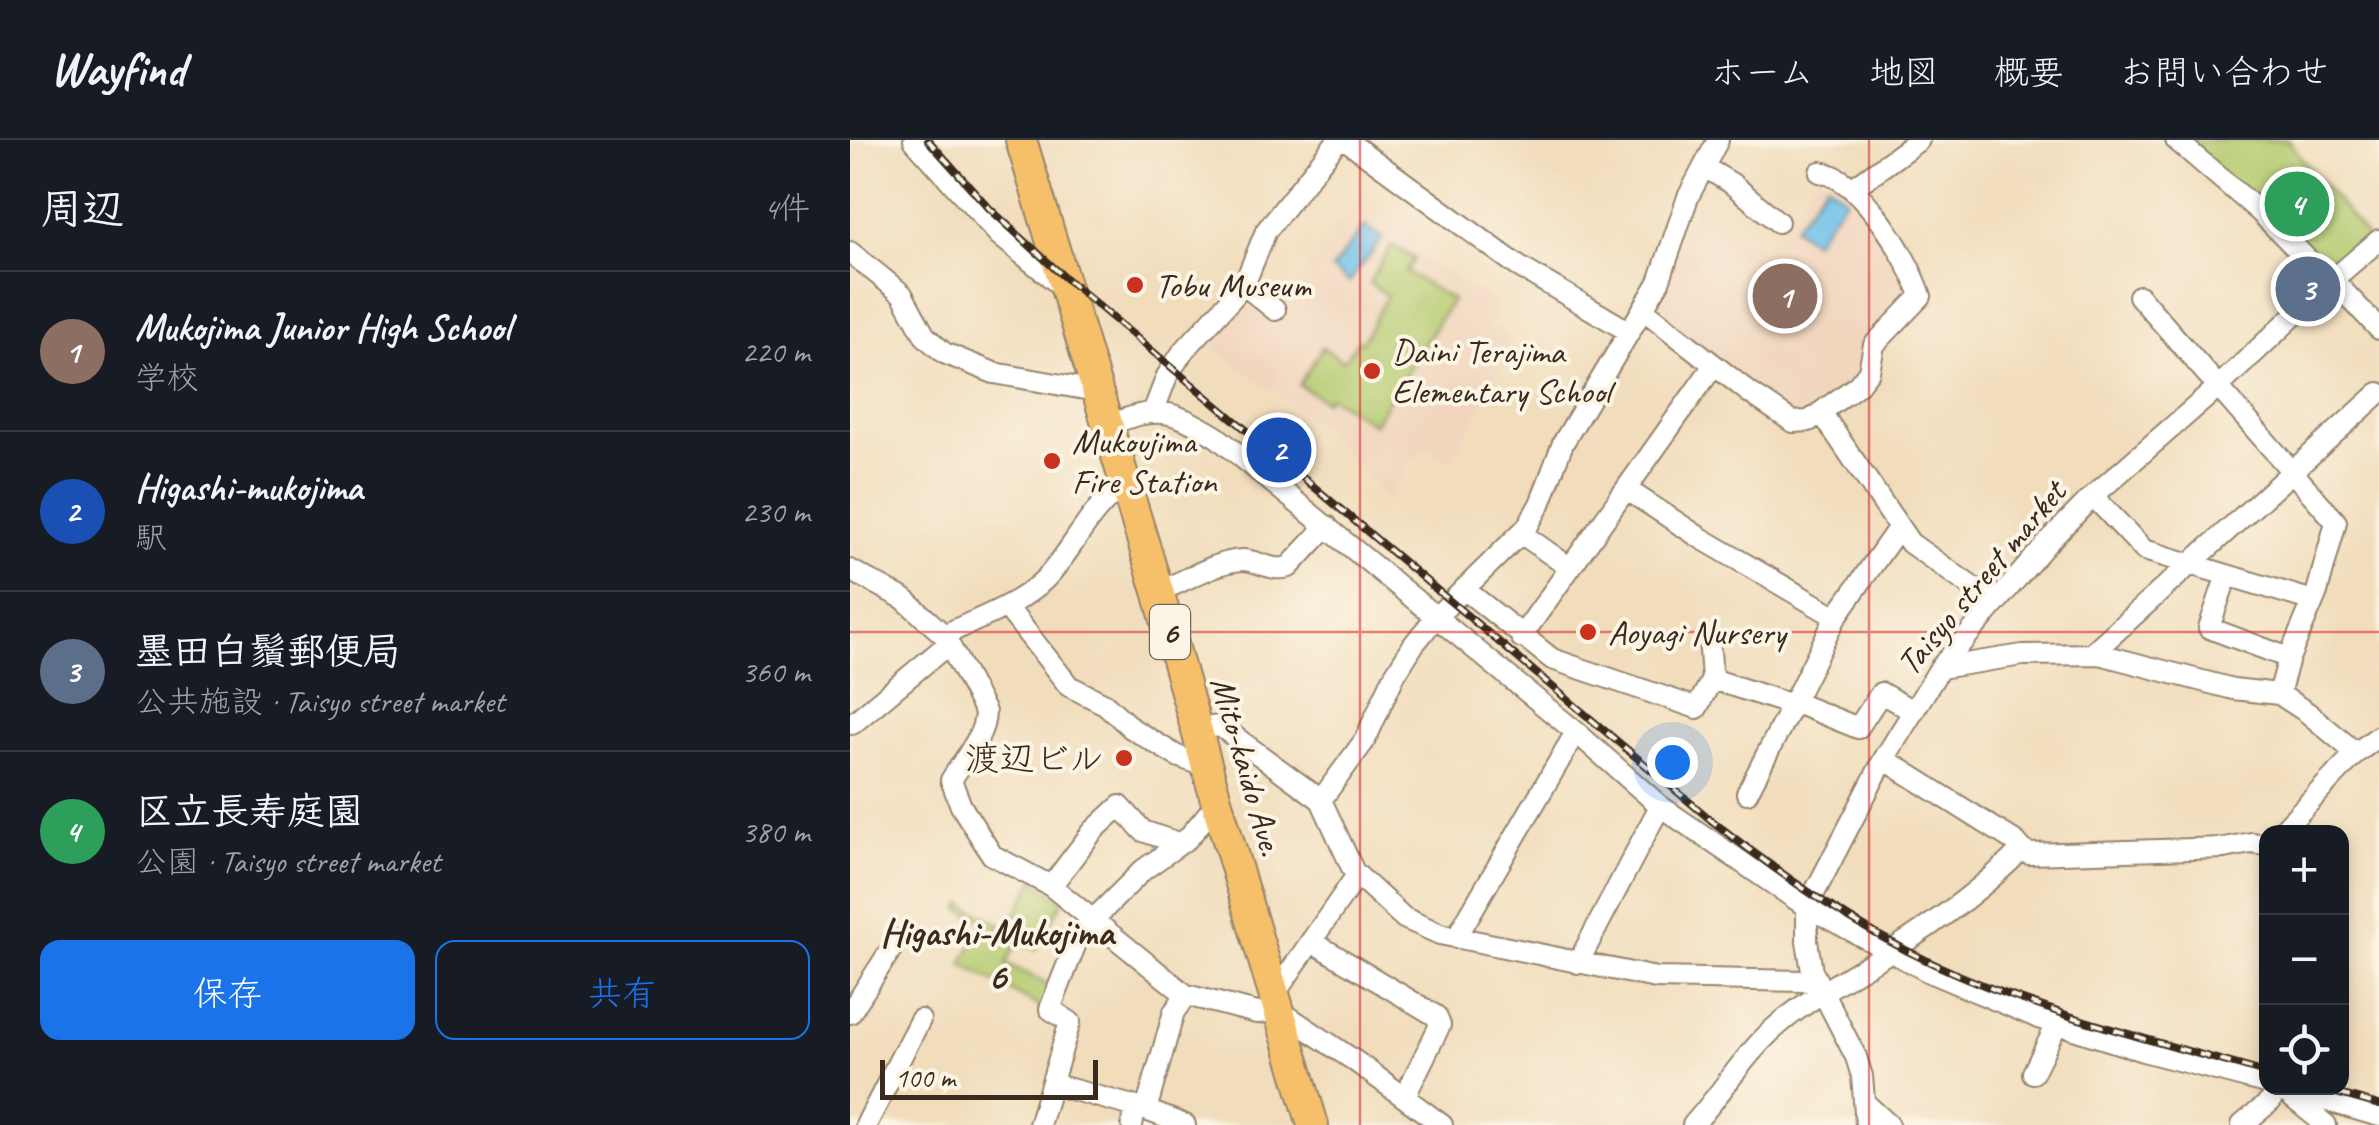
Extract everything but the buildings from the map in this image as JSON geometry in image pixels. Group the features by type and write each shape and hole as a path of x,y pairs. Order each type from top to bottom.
{"highway":[{"name":"Mito-kaido Ave.","path":"1022,140 1313,1125"}],"street":[{"path":"914,140 1000,235 1064,288"},
{"path":"1154,410 1167,376 1182,353 1243,284 1266,231 1338,140"},
{"path":"1346,140 1518,266 1628,331"},
{"path":"1321,800 1365,740 1402,661 1436,617 1521,532 1540,504 1563,442 1658,282 1688,196 1718,140"},
{"path":"1853,188 1919,140"},
{"path":"2176,140 2260,212 2379,329"},
{"path":"1704,166 1778,222"},
{"path":"1644,310 1793,422 1808,421 1858,386 1869,371 1874,345 1921,296 1904,257 1853,188 1832,174 1820,172"},
{"name":"Taisyo street market","path":"1818,986 1807,941 1808,907 1884,759 1940,668 1993,602 2092,496 2218,388 2379,240"},
{"path":"850,252 902,294 925,336 944,352 994,373 1096,391"},
{"path":"1243,284 1275,310"},
{"path":"2139,296 2336,522 2313,601 2279,694"},
{"path":"1520,637 1714,365"},
{"path":"2091,654 2379,393"},
{"path":"1107,426 1154,410 1167,412 1217,436 1660,806 1808,907 1963,988 2057,1024 2259,1081"},
{"path":"1821,412 1910,543 1993,602"},
{"path":"852,724 946,640 1045,580 1103,501 1125,486"},
{"path":"1626,489 1836,617"},
{"path":"2092,496 2144,550 2313,601"},
{"path":"1158,591 1239,561 1271,569 1288,567 1327,526"},
{"path":"1747,792 1836,617 1898,526"},
{"path":"1521,532 1570,568"},
{"path":"850,570 904,599 946,640 985,717 980,735 952,780 960,806 992,855 1050,886 1186,995 1257,1013 1278,1002 1310,940 1357,875"},
{"path":"2227,575 2209,628 2289,658"},
{"path":"1464,589 1552,659 1697,708 1712,678 1710,650"},
{"path":"1006,606 1069,686 1105,704 1131,728 1176,756 1207,767"},
{"path":"1940,668 2022,655 2091,654 2233,689 2279,694 2356,753"},
{"path":"1712,678 1801,705 1858,728 1881,693 1913,711"},
{"path":"1197,730 1220,726 1321,800 1357,875 1404,918 1456,938 1656,978 1804,981 1818,986 1856,1057 1862,1076 1866,1125"},
{"path":"1456,938 1576,732"},
{"path":"2288,825 2356,753 2379,736"},
{"path":"1884,759 2029,854 2259,844"},
{"path":"1039,1125 1070,1022 1050,1009 1080,932 1144,870 1188,838 1217,803"},
{"path":"1050,886 1094,831 1120,806 1143,831 1178,842"},
{"path":"1578,963 1660,806"},
{"path":"1693,1125 1761,1041 1818,986 1890,952 1998,874 2022,849"},
{"path":"850,1013 897,940"},
{"path":"1310,940 1436,1016 1440,1025 1404,1096"},
{"path":"1138,1114 1174,1012 1186,995"},
{"path":"1278,1002 1442,1125"},
{"path":"866,1125 920,1020"},
{"path":"2033,1072 2057,1024"},
{"path":"1052,1084 1138,1114 1185,1125"},
{"path":"2242,1125 2275,1095"},
{"path":"2288,1095 2326,1125"},
{"path":"2304,1095 2379,1116"},
{"path":"1864,1102 1890,1125"}],"shaded area":[{"path":"1815,175 1850,191 1916,293 1848,386 1796,417 1660,320 1656,299 1697,202 1743,239 1763,248 1794,216"},
{"name":"Daini Terajima Elementary School","path":"1363,190 1419,233 1413,253 1500,305 1489,325 1513,338 1450,461 1423,444 1388,500 1330,435 1210,344 1246,305 1269,320"}],"green space":[{"path":"2182,140 2289,140 2367,237 2330,271"},
{"path":"1392,245 1414,259 1406,272 1452,300 1374,424 1329,396 1325,401 1299,385 1322,347 1344,361 1358,340 1362,342 1387,295 1369,283"},
{"path":"1034,880 1063,901 1036,949 1019,939 1006,964 1053,986 1044,1009 962,964 984,922 960,909 963,904 1008,928"}],"water":[{"path":"1827,183 1846,198 1813,242 1794,227"},
{"path":"1365,225 1383,238 1349,282 1332,269"}],"railway":[{"path":"928,140 989,208 1064,277 1711,820 1791,880 1875,933 1974,981 2098,1025 2259,1071"},
{"path":"2343,1095 2379,1105"}],"place":[{"name":"区立長寿庭園","path":"2297,204"},
{"name":"Tobu Museum","path":"1135,285"},
{"name":"墨田白鬚郵便局","path":"2308,289"},
{"name":"Mukojima Junior High School","path":"1785,296"},
{"name":"Daini Terajima Elementary School","path":"1372,371"},
{"name":"Higashi-mukojima","path":"1279,450"},
{"name":"Mukoujima Fire Station","path":"1052,461"},
{"name":"Aoyagi Nursery","path":"1588,632"},
{"name":"渡辺ビル","path":"1124,758"}],"district":[{"name":"Higashi-Mukojima 6","path":"997,954"}]}
